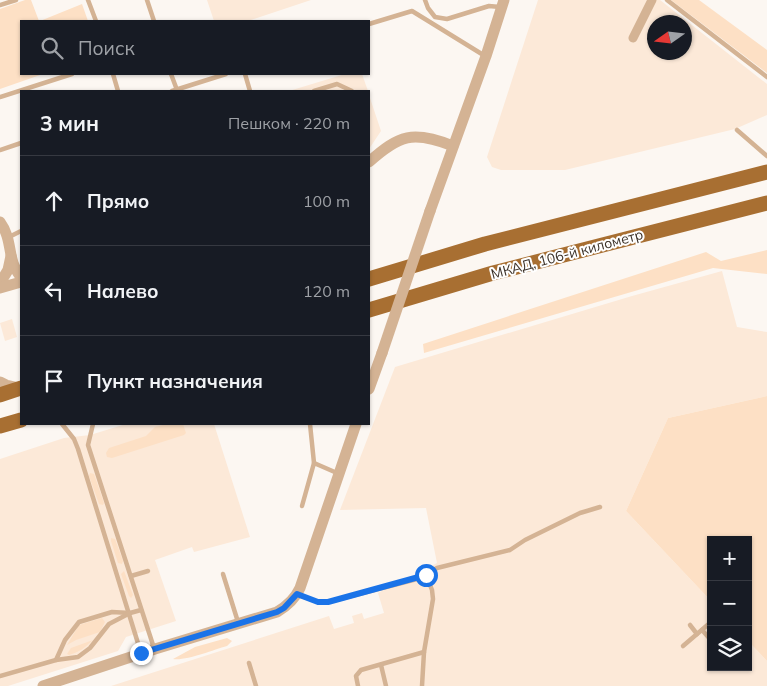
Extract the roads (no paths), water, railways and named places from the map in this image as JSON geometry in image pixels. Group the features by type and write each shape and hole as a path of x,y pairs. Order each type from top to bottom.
{"highway":[{"path":"370,279 495,242 767,172"},
{"name":"МКАД, 106-й километр","path":"370,310 503,270 767,203"},
{"path":"0,395 20,388"},
{"path":"0,426 20,420"}],"street":[{"path":"633,38 652,0"},
{"path":"370,385 503,3"},
{"path":"370,161 388,146 407,137 453,146"},
{"path":"0,222 9,237 11,256 16,270 20,275"},
{"path":"0,283 8,270 11,256"},
{"path":"0,288 20,282"},
{"path":"0,382 20,388"},
{"path":"43,686 141,653 277,612 284,608 297,594 356,425"}],"lane":[{"path":"0,6 16,0"},
{"path":"88,0 96,20"},
{"path":"147,0 154,20"},
{"path":"425,0 435,17 446,19 503,3"},
{"path":"667,0 767,77"},
{"path":"370,24 412,11 486,56"},
{"path":"22,90 69,75"},
{"path":"113,75 118,90"},
{"path":"171,75 174,90 223,75"},
{"path":"246,75 250,90"},
{"path":"317,90 336,84 350,90"},
{"path":"0,97 20,91"},
{"path":"737,130 767,156"},
{"path":"0,150 20,143"},
{"path":"9,237 20,232"},
{"path":"63,425 74,439 141,653"},
{"path":"93,425 88,445 155,649"},
{"path":"302,506 314,463 310,425"},
{"path":"314,463 338,474"},
{"path":"297,594 318,602 328,602 426,575 436,568 510,550 532,536 580,513 600,507"},
{"path":"131,576 148,571"},
{"path":"223,574 239,623"},
{"path":"422,686 424,652 433,599 432,590 426,575"},
{"path":"0,676 56,660 78,656 90,648 110,624 130,613 141,610"},
{"path":"56,660 65,640 79,622 112,612 130,613"},
{"path":"690,625 697,634"},
{"path":"683,646 707,626"},
{"path":"702,630 707,636"},
{"path":"358,686 356,676 359,672 424,652"},
{"path":"248,663 256,686"},
{"path":"380,665 386,686"}]}
